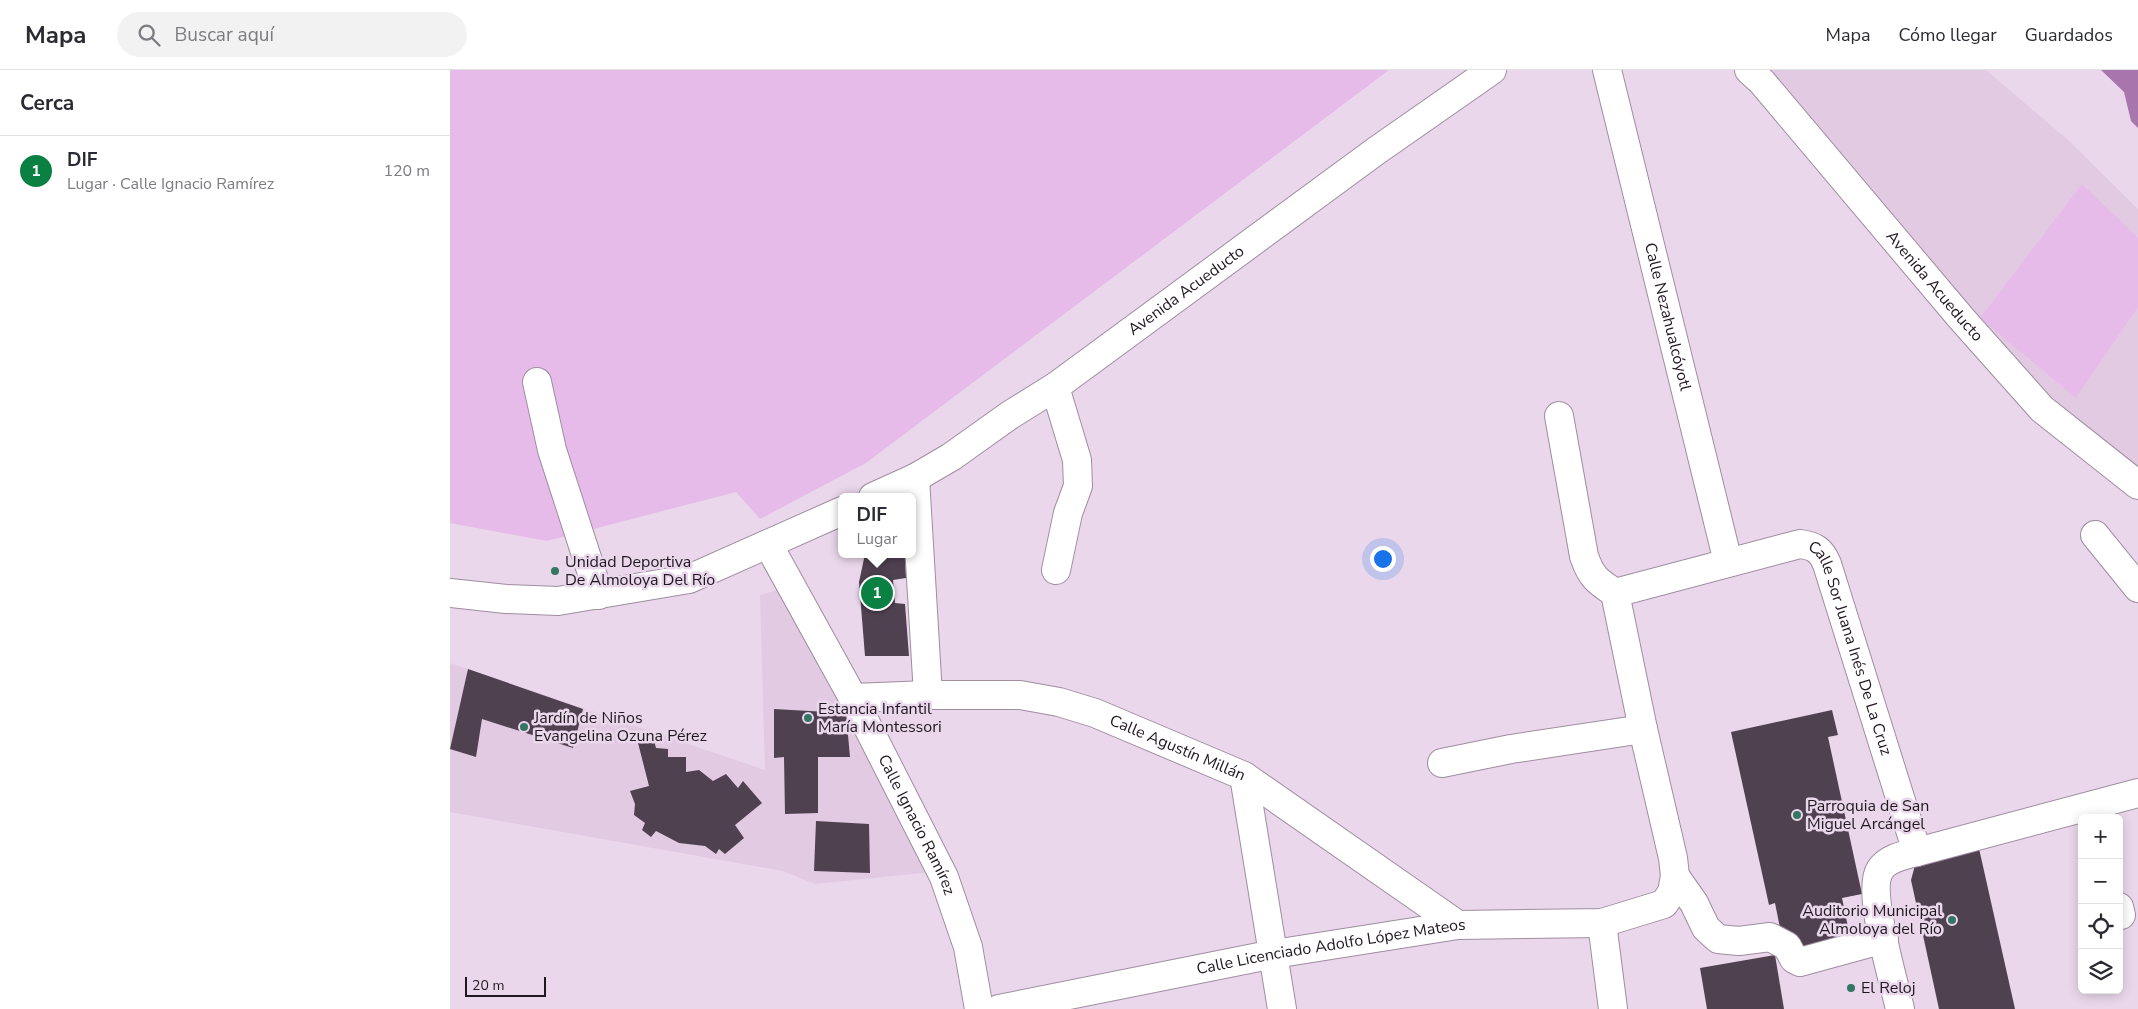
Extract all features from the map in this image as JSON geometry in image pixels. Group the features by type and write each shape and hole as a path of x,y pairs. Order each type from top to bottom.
{"street":[{"name":"Avenida Acueducto","path":"882,493 915,478 950,457 1055,387 1376,151 1492,70"},
{"name":"Calle Nezahualcóyotl","path":"1607,70 1728,562"},
{"name":"Avenida Acueducto","path":"1749,70 1793,118 1960,318 2042,409 2138,485"},
{"path":"537,382 552,450 599,595"},
{"path":"1055,387 1077,460 1078,486 1068,513 1056,570"},
{"path":"1559,416 1584,556 1589,570 1596,581 1615,593 1643,729 1673,858 1675,876 1694,903 1706,928 1718,939 1739,941 1770,937 1787,946 1794,959 1800,962 1884,939"},
{"path":"915,478 916,493"},
{"path":"916,495 928,695"},
{"path":"450,593 506,599 558,601 689,579 838,513"},
{"path":"2095,535 2138,588"},
{"name":"Calle Ignacio Ramírez","path":"768,544 853,698 944,877 957,910 968,947 979,1009"},
{"name":"Calle Sor Juana Inés De La Cruz","path":"1615,593 1800,544 1812,546 1822,552 1827,564 1905,856"},
{"name":"Calle Agustín Millán","path":"853,698 928,695 1020,695 1059,702 1095,713 1244,776 1458,925"},
{"path":"1442,763 1511,749 1643,729"},
{"path":"1244,776 1282,1009"},
{"path":"1900,1009 1876,905 1875,886 1880,869 1905,856 2092,811 2138,793"},
{"name":"Calle Licenciado Adolfo López Mateos","path":"999,1009 1274,954 1458,925 1602,923 1664,904 1672,892 1675,876"},
{"path":"1602,923 1613,1009"}],"shaded area":[{"path":"450,70 1389,70 866,463 760,519 736,492 547,541 450,523"},
{"path":"1769,70 1986,70 2067,139 2138,209 2138,485 2042,409"},
{"path":"2101,70 2138,70 2138,128 2131,121 2124,92"},
{"path":"2082,184 2138,238 2138,307 2076,398 1980,318"},
{"path":"781,589 932,872 815,884 783,871 450,812 450,663 765,770 760,595"}],"building":[{"path":"864,558 905,558 906,578 893,580 895,603 905,604 909,656 865,656 859,582"},
{"path":"468,669 583,709 573,748 482,719 476,757 450,749"},
{"path":"774,709 846,713 850,757 818,757 818,813 785,814 784,757 774,758"},
{"name":"Parroquia de San Miguel Arcángel","path":"1832,710 1838,735 1828,737 1862,894 1842,898 1848,927 1834,930 1838,947 1800,956 1796,935 1782,938 1775,903 1769,905 1731,732"},
{"path":"653,737 656,748 668,749 668,757 686,757 686,772 699,770 713,781 726,774 738,788 743,781 762,803 735,825 744,838 725,854 719,849 716,854 705,846 679,843 656,831 651,837 642,830 645,823 634,815 635,804 630,791 649,786 637,739"},
{"path":"816,821 869,824 870,873 814,871"},
{"path":"1978,844 2015,1009 1939,1009 1911,880 1917,858"},
{"path":"1775,955 1784,1009 1707,1009 1700,968"}],"place":[{"name":"Unidad Deportiva De Almoloya Del Río","path":"555,571"},
{"name":"DIF","path":"877,593"},
{"name":"Estancia Infantil María Montessori","path":"808,718"},
{"name":"Jardín de Niños Evangelina Ozuna Pérez","path":"524,727"},
{"name":"Parroquia de San Miguel Arcángel","path":"1797,815"},
{"name":"Auditorio Municipal Almoloya del Río","path":"1952,920"},
{"name":"El Reloj","path":"1851,988"}]}
